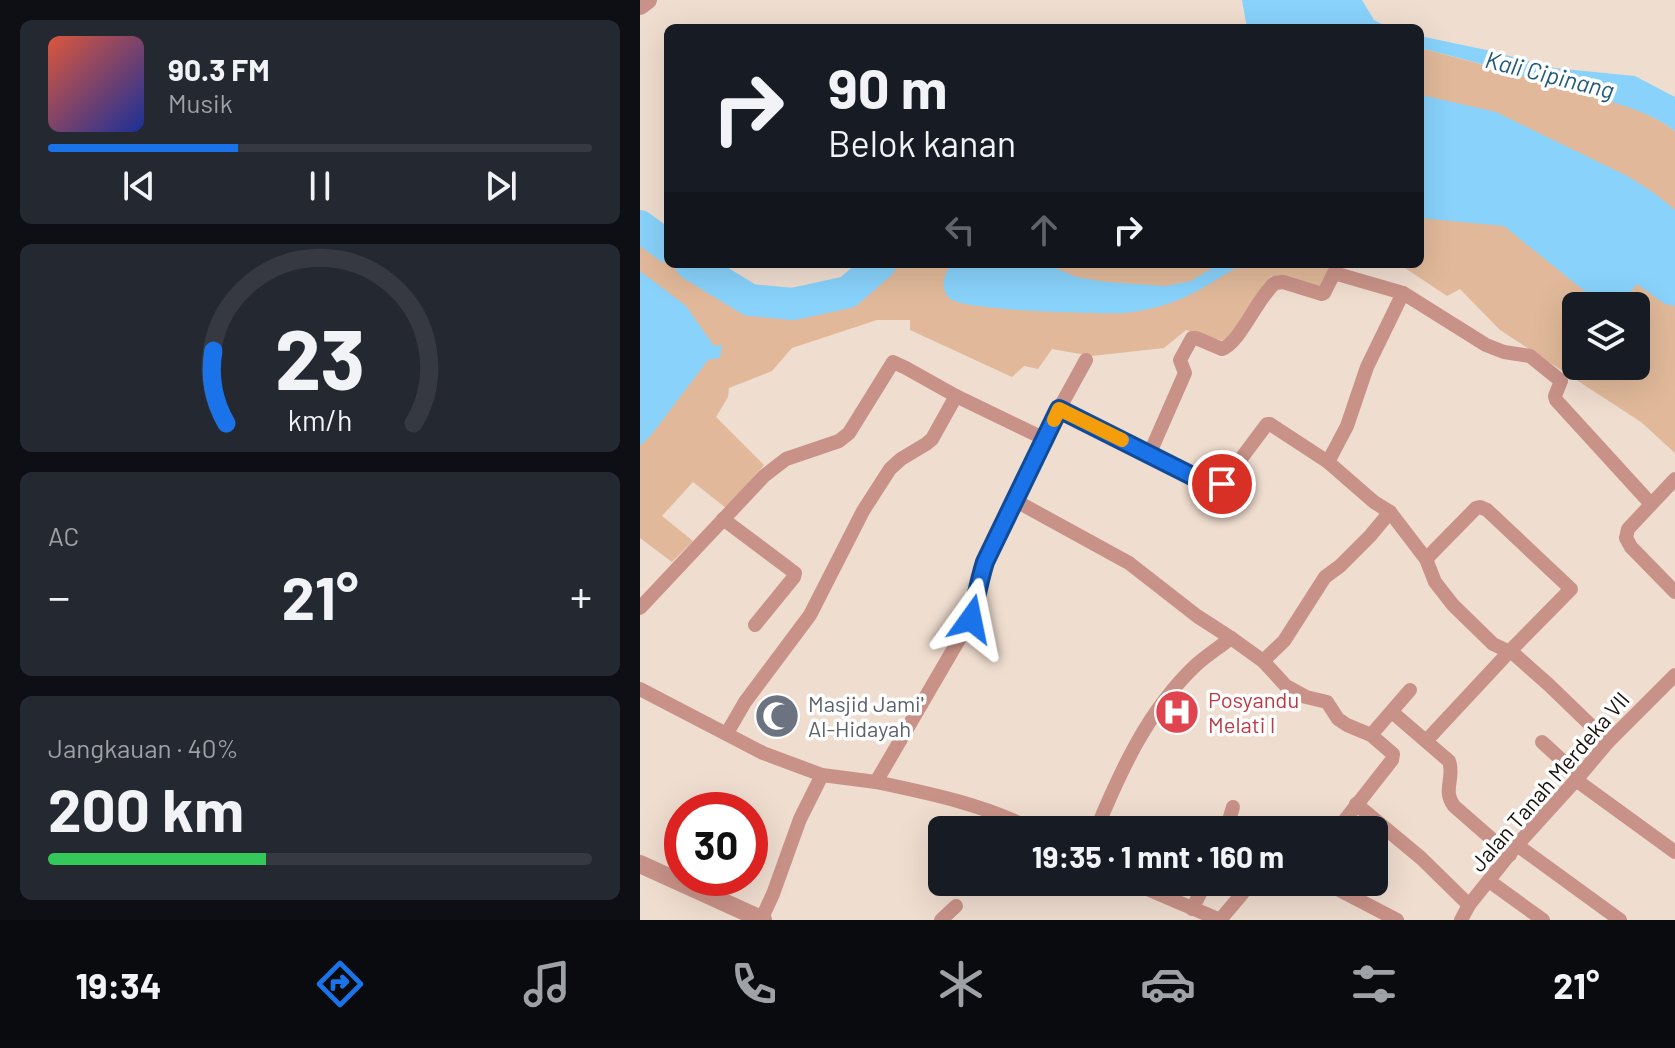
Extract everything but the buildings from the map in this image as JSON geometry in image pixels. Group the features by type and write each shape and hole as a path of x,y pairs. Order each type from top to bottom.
{"street":[{"path":"640,6 648,0"},
{"path":"1149,455 1185,373 1180,360 1192,338 1222,349 1230,346 1275,283 1283,282 1322,294 1334,273 1403,293 1486,345 1504,352 1530,356 1559,377 1561,384 1556,400 1651,504"},
{"path":"1328,462 1347,426 1367,367 1403,293"},
{"path":"876,782 971,619 985,562 1086,360"},
{"path":"640,608 764,476 786,459 839,441 849,433 893,362 1045,439"},
{"path":"727,733 745,702 810,615 863,511 890,469 932,439 956,396"},
{"path":"1059,409 1212,486 1222,484 1268,424 1328,462 1390,512 1426,559 1435,582 1453,605 1493,644 1509,652 1549,685 1608,742"},
{"path":"1675,479 1628,529 1626,538 1675,592"},
{"path":"1014,500 1129,563 1197,616 1263,661 1286,686 1306,697 1327,702 1342,721 1371,735 1393,754 1392,760 1347,816"},
{"path":"1426,559 1480,507 1487,510 1571,588 1426,741"},
{"path":"1263,661 1284,641 1325,577 1370,536 1390,512"},
{"path":"723,519 795,573 755,625"},
{"path":"1102,816 1130,753 1147,725 1197,664 1231,638"},
{"name":"Jalan Tanah Merdeka VII","path":"1461,920 1469,905 1513,850 1608,742 1675,675"},
{"path":"640,689 763,753 822,775 876,782 962,803 1000,816"},
{"path":"1371,735 1410,690"},
{"path":"1392,712 1452,765 1448,795 1454,806 1513,850 1620,920"},
{"path":"1542,742 1578,778 1675,852"},
{"path":"640,864 762,920 800,819 822,775"},
{"path":"1356,804 1421,858 1469,905"},
{"path":"1230,816 1233,807"},
{"path":"1489,881 1543,920"},
{"path":"1163,896 1220,920 1240,896"},
{"path":"1192,909 1199,896"},
{"path":"1351,896 1397,920"},
{"path":"941,920 956,906"}],"shaded area":[{"path":"1424,49 1625,106 1651,116 1675,131 1675,453 1641,422 1577,380 1650,380 1650,292 1562,292 1562,370 1500,330 1460,289 1447,296 1405,268 1424,268"},
{"path":"640,235 664,253 664,268 683,268 710,289 742,307 769,314 808,312 852,301 896,268 1347,268 1335,269 1322,290 1271,276 1227,342 1186,330 1164,348 1092,356 1052,349 1038,369 1024,366 1012,377 910,330 910,320 877,320 792,348 772,371 729,388 728,397 716,417 764,465 726,508 693,482 662,516 693,541 672,562 640,538"}],"water":[{"path":"1242,0 1362,0 1374,20 1382,24 1246,24"},
{"path":"1424,37 1554,68 1635,76 1675,97 1675,131 1628,107 1424,49"},
{"path":"1424,96 1496,112 1629,177 1675,210 1675,306 1665,304 1637,284 1630,292 1586,292 1504,226 1424,218"},
{"path":"949,268 1055,268 1076,277 1106,282 1166,286 1191,281 1212,268 1236,268 1172,303 1125,313 978,306 949,298 944,289"},
{"path":"640,271 686,306 714,346 722,345 720,358 708,360 640,446"}],"waterway":[{"name":"Kali Cipinang","path":"640,226 664,244"},
{"name":"Kali Cipinang","path":"698,268 750,300 793,304 848,292 875,268"}],"slow traffic":[{"path":"1054,420 1059,409 1122,440"}],"place":[{"name":"Posyandu Melati I","path":"1177,712"},
{"name":"Masjid Jami' Al-Hidayah","path":"777,716"}],"route":[{"path":"971,619 985,562 1059,409 1212,486 1222,484"}]}
